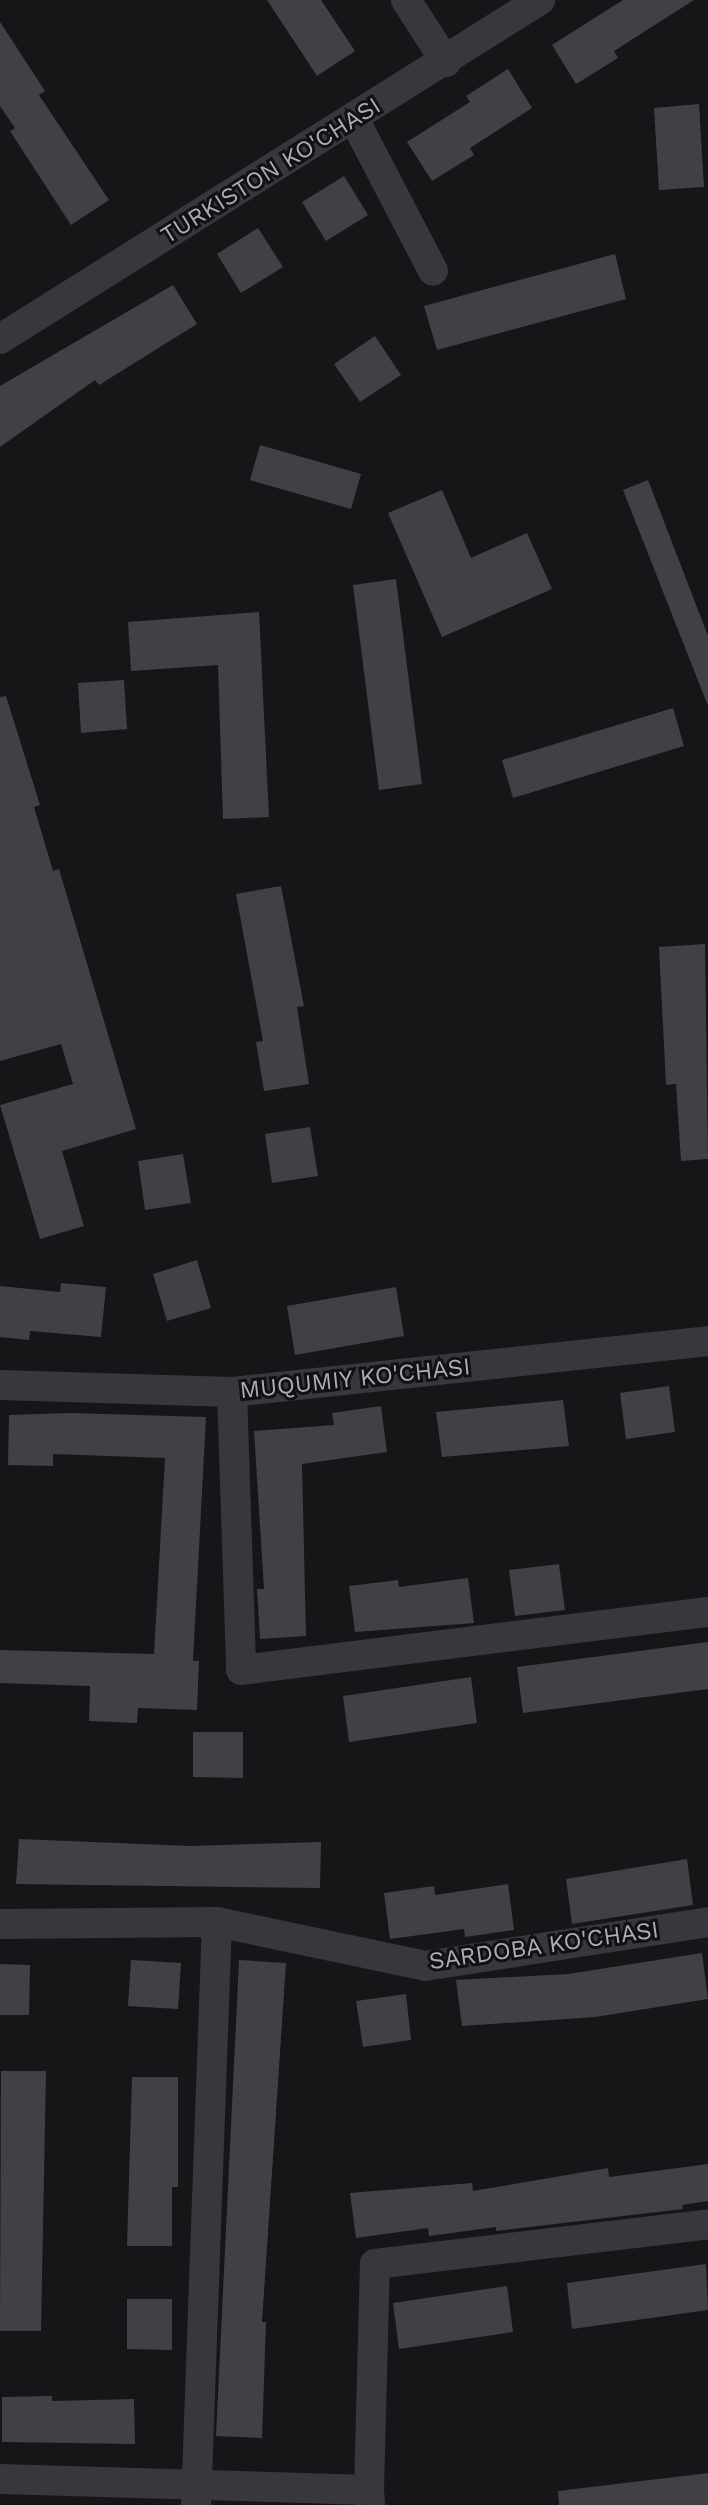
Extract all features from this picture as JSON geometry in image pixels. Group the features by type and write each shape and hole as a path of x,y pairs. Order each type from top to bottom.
{"street":[{"path":"406,0 446,62"},
{"name":"TURKISTON KO'CHASI","path":"0,339 446,62 540,0"},
{"path":"354,119 433,271"},
{"name":"MUQUMIY KO'CHASI","path":"0,1385 232,1392 708,1341"},
{"path":"232,1392 241,1670 708,1612"},
{"path":"197,2496 217,1922"},
{"name":"SARDOBA KO'CHASI","path":"0,1924 217,1922 425,1966 708,1922"},
{"path":"0,2479 197,2496 370,2498 375,2264 708,2224"}],"building":[{"path":"267,0 321,0 355,51 317,76"},
{"path":"623,0 694,0 614,51 618,58 576,84 552,45"},
{"path":"0,22 45,91 39,95 109,200 71,225 10,131 15,128 0,106"},
{"path":"508,69 532,108 470,148 474,155 432,181 407,142 470,102 466,96"},
{"path":"699,104 704,187 659,190 654,108"},
{"path":"344,176 368,215 326,241 302,202"},
{"path":"258,228 283,267 241,293 217,254"},
{"path":"615,254 626,299 437,350 424,306"},
{"path":"173,285 197,324 99,385 95,380 0,447 0,386"},
{"path":"375,336 401,375 360,402 334,364"},
{"path":"260,445 361,474 351,509 250,480"},
{"path":"648,480 708,636 708,706 623,490"},
{"path":"442,490 471,558 527,533 552,589 442,637 388,513"},
{"path":"396,579 422,784 379,790 353,585"},
{"path":"259,612 269,817 223,819 218,665 131,671 128,622"},
{"path":"124,680 127,729 81,733 78,683"},
{"path":"6,696 40,805 34,807 53,871 59,869 136,1129 62,1151 84,1226 40,1239 0,1105 73,1084 61,1044 0,1061 0,697"},
{"path":"673,708 684,746 513,798 502,760"},
{"path":"281,886 304,1006 297,1007 309,1084 264,1091 256,1042 263,1041 236,894"},
{"path":"705,944 708,1159 681,1161 676,1084 666,1085 659,947"},
{"path":"310,1127 318,1176 272,1183 265,1134"},
{"path":"183,1154 191,1203 145,1210 138,1161"},
{"path":"197,1260 211,1308 167,1321 153,1274"},
{"path":"61,1283 106,1287 101,1337 30,1331 29,1340 0,1337 0,1286 60,1292"},
{"path":"396,1287 404,1336 295,1355 287,1306"},
{"path":"669,1386 675,1432 626,1439 620,1393"},
{"path":"563,1400 569,1446 442,1457 436,1412"},
{"path":"381,1406 387,1452 302,1464 306,1636 260,1639 257,1589 264,1589 254,1431 334,1425 332,1413"},
{"path":"69,1413 206,1417 193,1661 199,1661 197,1710 138,1708 137,1723 89,1721 90,1686 0,1683 0,1650 154,1654 165,1458 53,1454 53,1466 8,1465 9,1415"},
{"path":"559,1564 565,1610 515,1616 509,1570"},
{"path":"468,1578 474,1623 355,1632 349,1586 398,1580 399,1587"},
{"path":"708,1642 708,1689 523,1713 517,1667"},
{"path":"471,1677 477,1723 349,1742 343,1696"},
{"path":"193,1732 243,1732 243,1778 193,1777"},
{"path":"19,1839 190,1846 321,1842 320,1888 16,1884"},
{"path":"687,1859 693,1905 572,1924 566,1879"},
{"path":"508,1884 514,1930 465,1937 464,1929 390,1939 384,1893 434,1886 435,1895"},
{"path":"702,1953 708,1999 595,2017 462,2026 456,1980 568,1974"},
{"path":"131,1960 181,1963 178,2009 128,2006"},
{"path":"239,1960 286,1963 262,2322 266,2322 262,2438 216,2436"},
{"path":"0,1964 30,1965 29,2015 0,2015"},
{"path":"406,1994 411,2040 363,2047 356,2001"},
{"path":"1,2071 46,2071 41,2331 0,2331"},
{"path":"132,2077 178,2077 178,2187 172,2187 172,2246 127,2246"},
{"path":"708,2164 708,2201 682,2205 683,2209 496,2231 496,2227 429,2236 428,2228 356,2238 350,2193 472,2183 473,2191 608,2168 609,2177"},
{"path":"706,2264 708,2310 572,2329 567,2283"},
{"path":"507,2286 513,2332 399,2349 393,2303"},
{"path":"127,2299 172,2299 172,2350 127,2349"},
{"path":"52,2396 52,2401 134,2399 135,2444 2,2442 2,2397"},
{"path":"708,2473 708,2505 559,2505 558,2491"}]}
